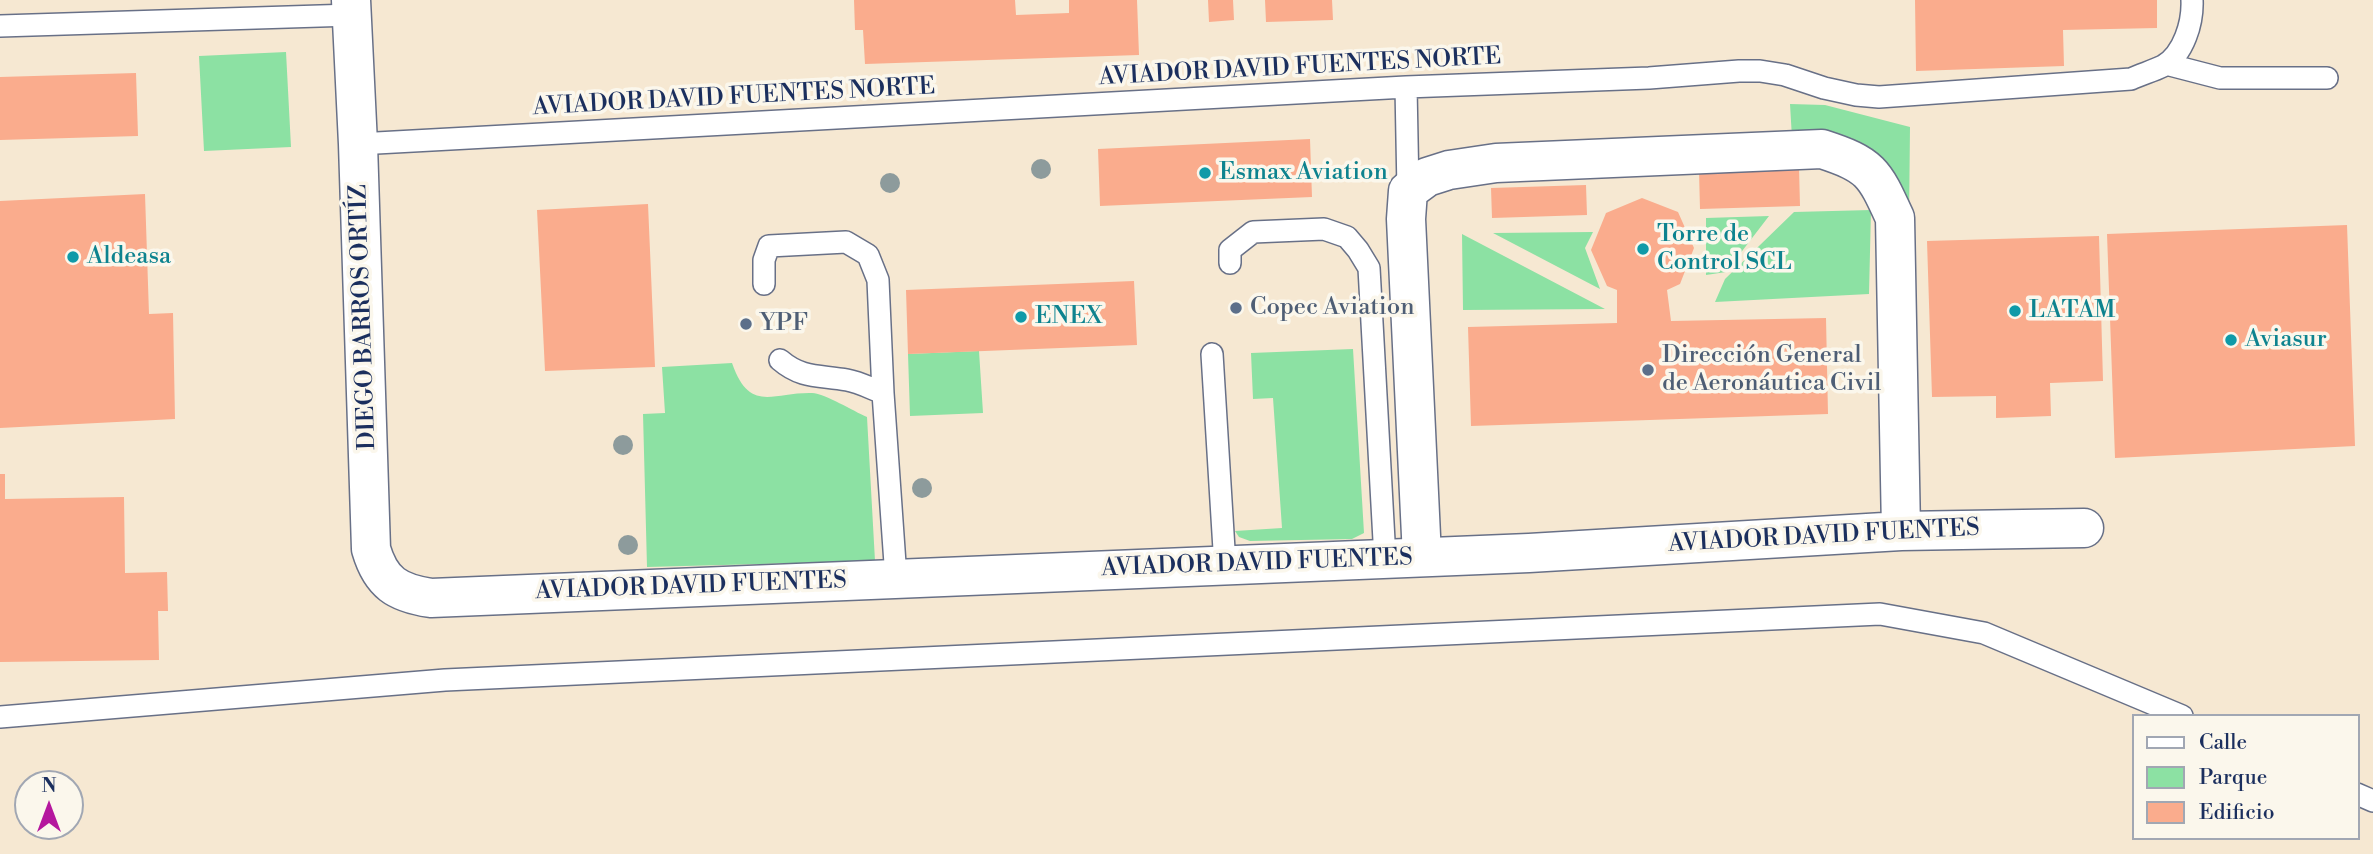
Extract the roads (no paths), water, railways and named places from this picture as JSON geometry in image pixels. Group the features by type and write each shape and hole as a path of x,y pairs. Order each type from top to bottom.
{"street":[{"name":"DIEGO BARROS ORTÍZ","path":"351,8 371,549 377,568 391,585 407,594 431,598"},
{"path":"1422,557 1406,219 1408,191 1427,177 1449,170 1496,163 1799,148 1822,149 1864,167 1877,179 1895,218 1901,531"},
{"name":"AVIADOR DAVID FUENTES","path":"431,598 1529,553 1901,531 2084,528"}],"lane":[{"path":"2192,0 2193,14 2184,42 2166,64 2220,78 2327,78"},
{"path":"0,26 351,8"},
{"name":"AVIADOR DAVID FUENTES NORTE","path":"358,144 1406,87 1760,71 1786,75 1856,96 1879,97 2131,79 2166,64"},
{"path":"1406,87 1408,191"},
{"path":"1407,122 1418,152 1427,160 1449,170"},
{"path":"1230,263 1230,250 1252,232 1324,229 1347,237 1359,250 1369,268 1385,559"},
{"path":"764,284 764,260 769,246 846,242 868,255 878,280 896,578"},
{"path":"1212,354 1225,566"},
{"path":"780,360 792,371 812,377 851,381 884,393"},
{"path":"0,717 445,680 1880,614 1984,633 2177,714"}],"place":[{"name":"Esmax Aviation","path":"1205,173"},
{"name":"Torre de Control SCL","path":"1643,249"},
{"name":"Aldeasa","path":"73,257"},
{"name":"Copec Aviation","path":"1236,308"},
{"name":"LATAM","path":"2015,311"},
{"name":"ENEX","path":"1021,317"},
{"name":"YPF","path":"746,324"},
{"name":"Aviasur","path":"2231,340"},
{"name":"Dirección General de Aeronáutica Civil","path":"1648,370"}]}
